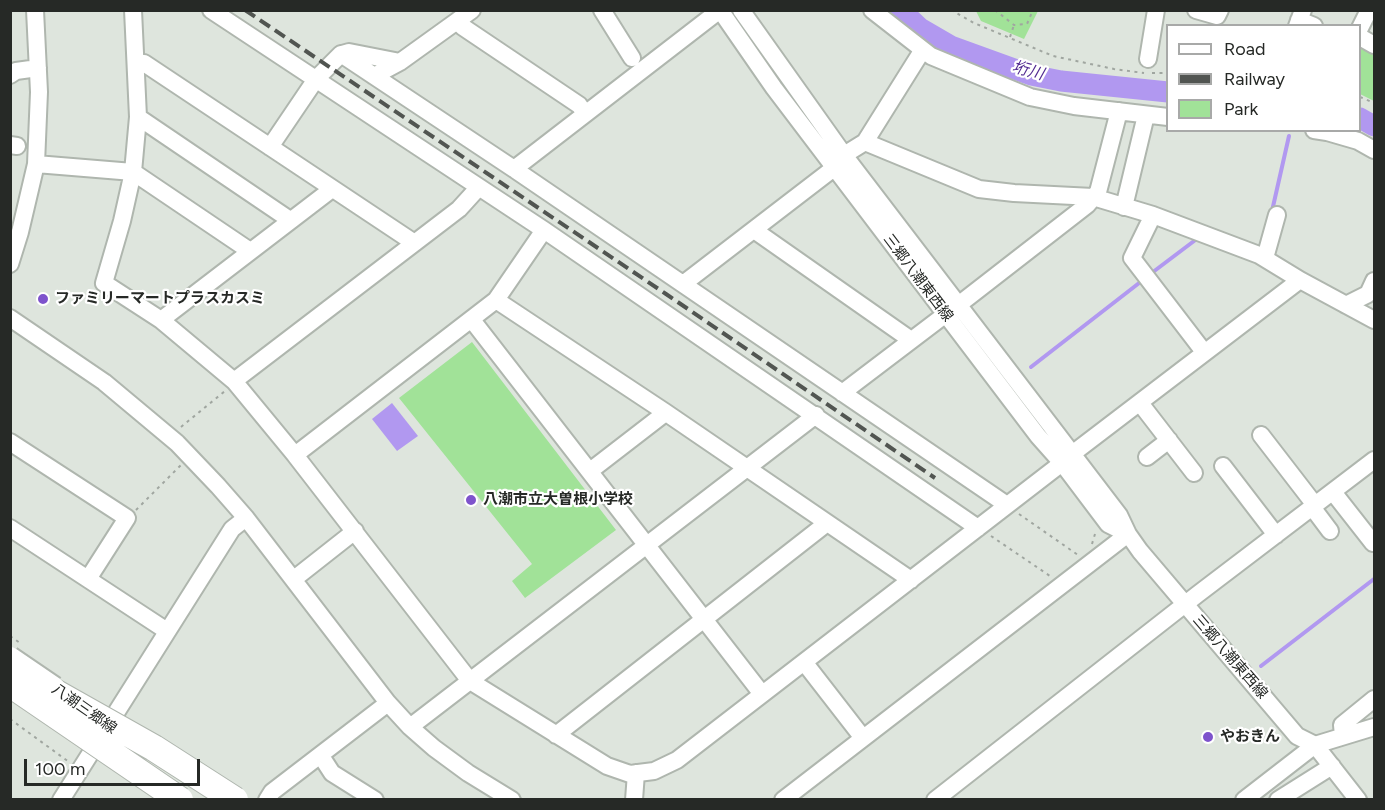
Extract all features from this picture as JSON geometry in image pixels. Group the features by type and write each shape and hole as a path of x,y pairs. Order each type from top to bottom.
{"highway":[{"path":"23,683 124,747 194,795"},
{"path":"23,683 154,748 235,800"},
{"path":"10,699 87,756 155,800"}],"main road":[{"name":"八潮三郷線","path":"15,650 194,795 218,800"}],"street":[{"path":"10,264 36,164 39,128 35,10"},
{"path":"133,10 138,117 133,172 104,284 161,320 234,381 355,531 470,681 607,766 630,774 654,771 677,759 1300,280"},
{"path":"211,10 544,230 978,528"},
{"path":"374,76 400,62 472,10"},
{"path":"602,10 632,58"},
{"name":"三郷八潮東西線","path":"741,10 839,162"},
{"path":"872,10 922,51 941,62 1030,97 1074,106 1166,117"},
{"path":"1148,59 1156,10"},
{"path":"1196,10 1217,16 1220,10"},
{"path":"1361,24 1369,10"},
{"path":"514,169 720,11"},
{"name":"三郷八潮東西線","path":"720,11 774,88 839,162 952,310 1038,436 1067,459 1119,515 1128,534 1184,605 1297,736 1315,745 1358,800"},
{"path":"458,21 463,27 579,105 585,113"},
{"path":"683,284 865,142 922,51"},
{"path":"270,147 316,79 341,54 349,52 400,62"},
{"path":"341,54 1007,505"},
{"path":"136,63 144,63 413,242"},
{"path":"11,74 16,71 38,68"},
{"path":"842,393 1087,205 1098,192 1119,111"},
{"path":"1124,207 1146,115"},
{"path":"138,117 290,220"},
{"path":"1327,132 1358,141 1374,150"},
{"path":"865,142 980,189 1093,197 1153,215 1265,258 1300,280 1374,320"},
{"path":"36,164 133,172 250,251"},
{"path":"234,381 459,209 478,187"},
{"path":"161,320 332,189"},
{"path":"1153,215 1132,258 1204,352"},
{"path":"1265,258 1277,215"},
{"path":"295,455 496,300 544,230"},
{"path":"754,230 911,340"},
{"path":"1346,305 1368,294 1374,281"},
{"path":"496,300 911,580"},
{"path":"10,318 104,382 169,436 246,518 388,703 410,728 468,773 512,800"},
{"path":"472,320 762,694"},
{"path":"1140,403 1194,473"},
{"path":"590,471 665,412"},
{"path":"410,728 816,415"},
{"path":"1261,435 1330,531"},
{"path":"1147,457 1168,440"},
{"path":"10,442 127,518 88,579"},
{"path":"935,800 1374,460"},
{"path":"1223,466 1276,535"},
{"path":"1333,492 1373,543"},
{"path":"61,800 232,529 246,518"},
{"path":"556,735 827,523"},
{"path":"10,528 167,631"},
{"path":"294,579 355,531"},
{"path":"783,800 1128,534"},
{"path":"804,662 863,738"},
{"path":"1343,736 1342,725 1374,699"},
{"path":"267,800 272,792 388,703"},
{"path":"1244,800 1315,745 1374,726"},
{"path":"321,756 332,772 375,800"},
{"path":"1278,800 1332,766"},
{"path":"634,800 636,773"},
{"path":"194,795 228,789 249,800"}],"path":[{"path":"951,10 974,24 1053,56 1114,69 1166,73"},
{"path":"995,10 1014,25 1027,24 1033,10"},
{"path":"1009,38 1014,25"},
{"path":"169,436 229,389 234,381"},
{"path":"127,518 183,463"},
{"path":"1007,505 1078,555 1092,544 1095,534"},
{"path":"978,528 1057,581"},
{"path":"11,637 15,650"},
{"path":"10,719 70,763"}],"green space":[{"path":"976,11 1038,11 1024,39 981,21"},
{"path":"1361,44 1374,51 1374,101 1361,94"},
{"path":"472,342 616,530 525,598 512,581 532,564 399,398"}],"shaded area":[{"path":"392,403 418,436 397,451 372,419"}],"waterway":[{"name":"垳川","path":"901,10 920,28 951,46 1031,75 1061,81 1166,92"},
{"name":"垳川","path":"1361,119 1374,126"},
{"path":"1272,211 1289,136"},
{"path":"1149,275 1198,238"},
{"path":"1031,367 1143,280"},
{"path":"1261,666 1374,579"}],"railway":[{"path":"245,10 935,478"}],"place":[{"name":"ファミリーマートプラスカスミ","path":"43,299"},
{"name":"八潮市立大曽根小学校","path":"471,500"},
{"name":"やおきん","path":"1208,737"}]}
